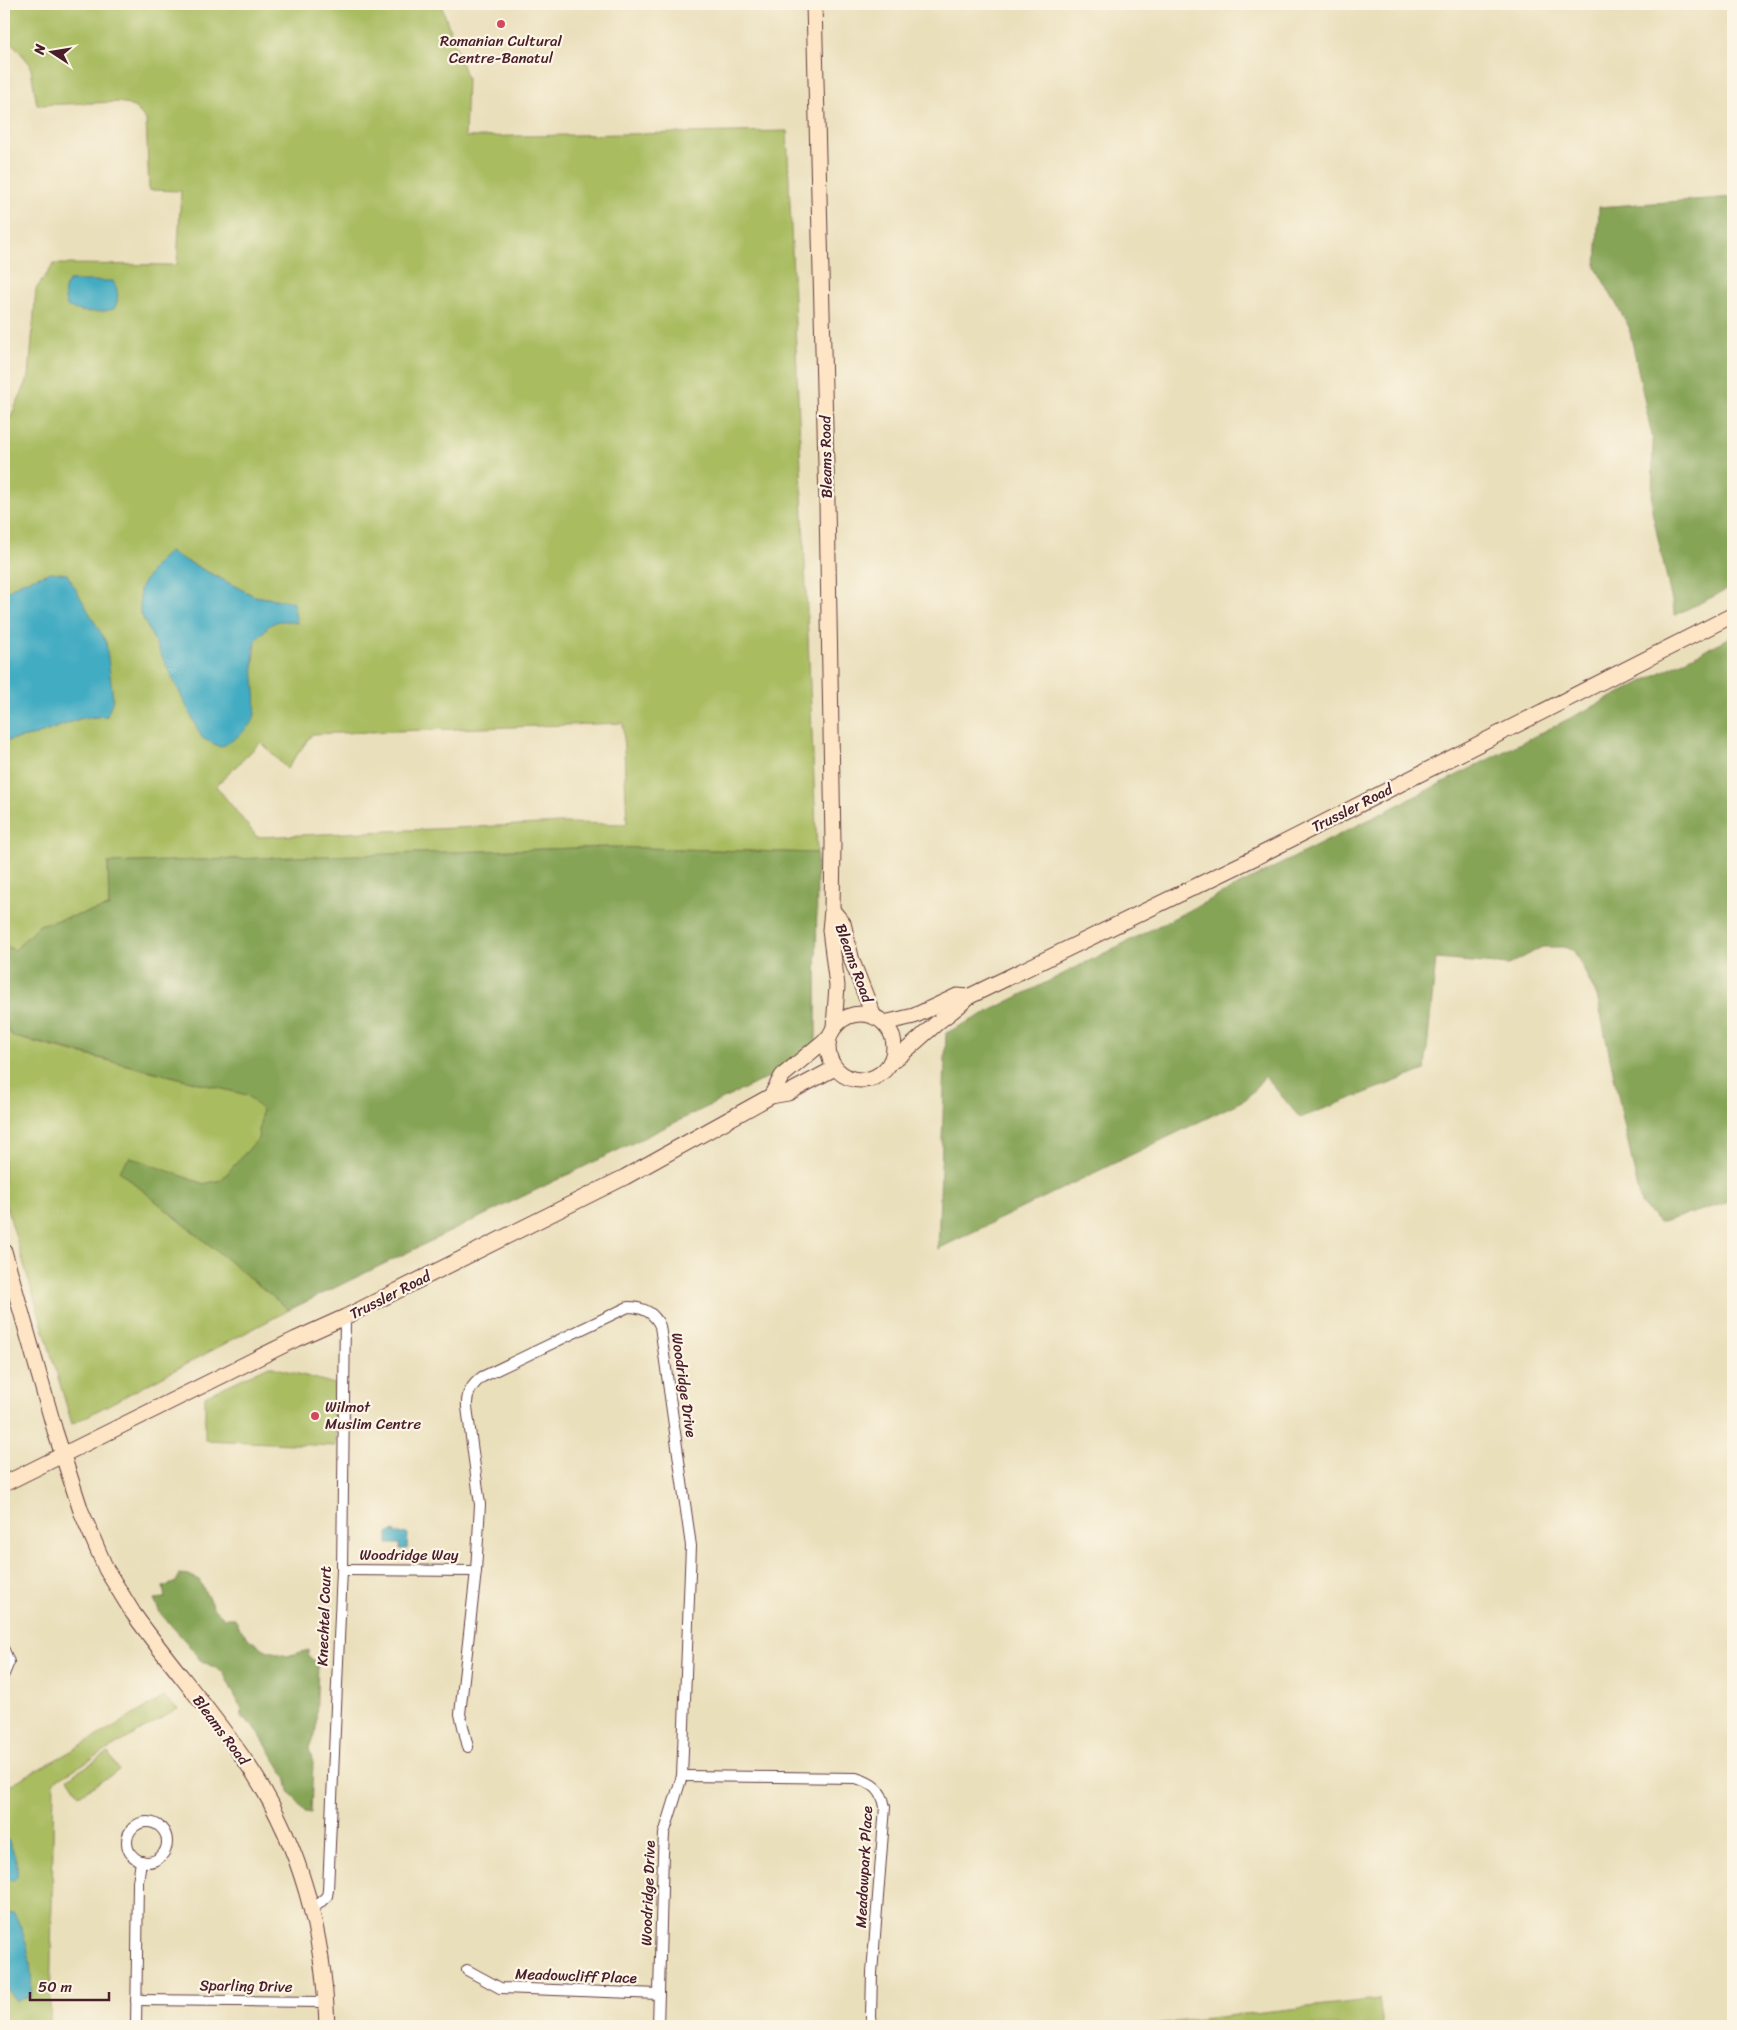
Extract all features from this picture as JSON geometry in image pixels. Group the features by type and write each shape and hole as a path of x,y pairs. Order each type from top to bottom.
{"main road":[{"name":"Bleams Road","path":"814,4 827,503 832,910 830,930 837,986 832,1032"},
{"name":"Trussler Road","path":"890,1063 940,1020 961,1006 968,997 1254,858 1733,616"},
{"name":"Bleams Road","path":"832,910 843,923 852,961 879,1020"},
{"name":"Trussler Road","path":"879,1020 914,1016 957,996 968,997"},
{"path":"864,1014 879,1020 890,1032 894,1042 894,1053 890,1063 884,1072 874,1078 864,1080 853,1079 843,1075 835,1068 830,1058 828,1048 832,1032 842,1019 853,1015 864,1014"},
{"name":"Trussler Road","path":"770,1096 782,1076 832,1032"},
{"name":"Trussler Road","path":"4,1484 63,1453 296,1339 346,1317 625,1177 770,1096 788,1093 835,1068"},
{"name":"Bleams Road","path":"4,1251 63,1453 86,1524 106,1569 143,1628 255,1776 290,1846 313,1909 321,1954 327,2026"}],"street":[{"name":"Woodridge Drive","path":"468,1747 460,1714 476,1571 480,1505 467,1402 471,1386 482,1377 628,1307 652,1313 660,1326 691,1546 682,1776 664,1834 658,2026"},
{"name":"Knechtel Court","path":"313,1909 326,1896 328,1890 342,1570 346,1317"},
{"name":"Woodridge Way","path":"342,1570 476,1571"},
{"path":"4,1650 9,1662 4,1674"},
{"name":"Meadowpark Place","path":"682,1776 856,1778 877,1787 885,1807 872,1979 871,2016 873,2026"},
{"path":"136,2026 138,1882 141,1861"},
{"name":"Meadowcliff Place","path":"467,1970 500,1988 659,1994"},
{"name":"Sparling Drive","path":"136,2000 326,2002"}],"green space":[{"path":"4,4 448,4 442,7 467,79 465,137 787,131 817,853 608,847 108,863 109,907 39,925 15,950 4,946 4,741 36,735 82,718 107,716 20,583 4,593 4,431 29,377 36,289 54,264 177,265 181,191 149,190 146,120 136,108 120,102 37,105 30,64 8,38 4,37","holes":["169,552 254,596 293,602 284,620 272,622 256,640 254,664","623,723 627,824 562,823 257,837 216,786 261,742 287,769 312,734"]},
{"path":"1733,197 1733,587 1675,615 1652,511 1653,441 1629,327 1596,268 1599,207"},
{"path":"1733,636 1733,1201 1659,1223 1641,1204 1597,996 1574,951 1564,947 1542,947 1509,965 1436,959 1425,1070 1300,1118 1265,1076 1246,1099 938,1249 946,1033"},
{"path":"608,847 817,853 816,1054 289,1310 119,1171 130,1157 204,1184 221,1180 258,1139 262,1110 247,1095 13,1036 4,1025 4,946 15,950 39,925 109,907 108,863"},
{"path":"4,1025 13,1037 247,1095 262,1110 258,1139 221,1180 204,1184 130,1158 119,1171 289,1310 72,1424 4,1198"},
{"path":"269,1366 335,1384 336,1446 205,1440 205,1396"},
{"path":"180,1574 189,1575 199,1580 214,1609 224,1618 235,1618 239,1627 250,1640 266,1650 287,1656 308,1650 309,1657 318,1663 316,1729 309,1748 313,1763 311,1813 305,1812 289,1791 286,1777 254,1726 241,1718 242,1710 223,1672 200,1660 160,1613 154,1599 165,1598 163,1587 176,1582"},
{"path":"164,1697 178,1709 54,1781 50,2026 4,2026 4,1788"},
{"path":"108,1753 119,1770 79,1795 68,1778"},
{"path":"1379,1999 1383,2026 1138,2026"}],"water":[{"path":"69,281 113,281 118,295 114,309 90,312 72,309 67,306 65,293"},
{"path":"169,552 254,596 293,602 297,623 284,621 273,623 256,641 253,658 256,706 253,719 241,734 220,747 202,738 140,612 140,588 156,564"},
{"path":"51,572 67,574 106,642 113,699 107,716 82,718 36,735 4,741 4,593 20,583"},
{"path":"395,1531 395,1533 408,1534 407,1549 400,1549 400,1544 388,1544 388,1533"},
{"path":"4,1839 8,1840 17,1862 17,1877 14,1880 4,1881"},
{"path":"14,1913 26,1943 30,1964 31,1986 31,1997 16,2001 4,1985 4,1914"}],"place":[{"name":"Romanian Cultural Centre-Banatul","path":"501,24"},
{"name":"Wilmot Muslim Centre","path":"315,1416"}]}
